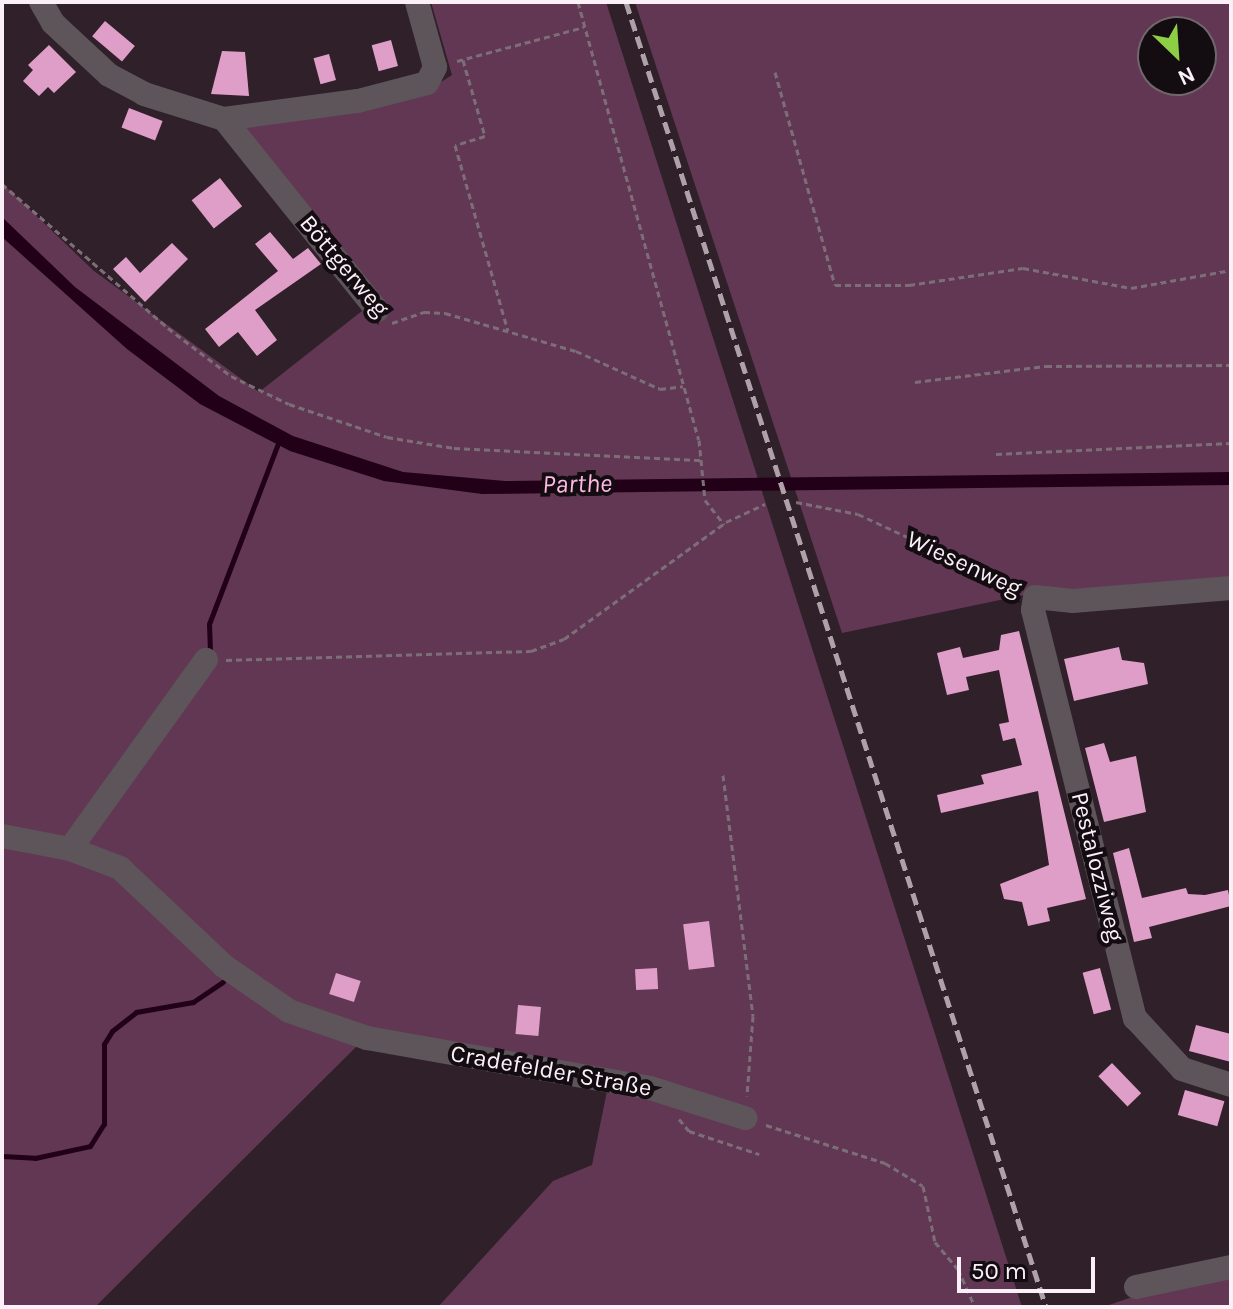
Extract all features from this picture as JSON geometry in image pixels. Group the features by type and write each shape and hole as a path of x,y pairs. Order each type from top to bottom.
{"street":[{"path":"41,2 53,23 109,75 144,94 224,119 358,101 431,75 417,2"},
{"name":"Böttgerweg","path":"224,119 377,310"},
{"name":"Wiesenweg","path":"1035,597 1073,601 1231,588"},
{"name":"Pestalozziweg","path":"1035,597 1033,610 1135,1018 1182,1069 1231,1085"},
{"path":"70,849 206,660"},
{"name":"Cradefelder Straße","path":"2,836 70,849 120,868 224,966 289,1011 367,1038 676,1096 745,1118"},
{"path":"1136,1287 1231,1267"}],"path":[{"path":"578,2 703,460 705,500 724,524"},
{"path":"431,75 463,60 584,27"},
{"path":"463,60 485,136 455,145 508,331"},
{"path":"775,72 835,285 909,285 1023,268 1131,288 1231,270"},
{"path":"2,184 91,268 231,376 315,414 387,437 454,448 703,460"},
{"name":"Böttgerweg","path":"377,310 394,325 424,312 508,331 576,351 660,389 683,386"},
{"path":"915,382 1046,366 1231,365"},
{"path":"996,454 1231,443"},
{"name":"Wiesenweg","path":"796,502 858,514 1035,597"},
{"path":"206,660 531,651 564,639 724,524 765,504"},
{"path":"723,775 753,1016 745,1118 885,1163 923,1186 935,1242 958,1269 975,1307"},
{"path":"676,1096 676,1115 689,1131 759,1154"}],"shaded area":[{"path":"431,2 606,2 1022,1307 438,1307 553,1181 592,1165 609,1081 365,1038 95,1307 2,1307 2,183 94,271 259,392 367,307 221,128 422,94 452,75"},
{"path":"635,2 1231,2 1231,577 1039,592 842,633"},
{"path":"1231,1275 1231,1307 1103,1307 1138,1295"}],"water":[{"name":"Parthe","path":"2,217 75,287 219,396 293,436 403,472 505,481 1231,472 1231,485 482,494 384,481 290,451 200,404 127,349 2,237"}],"building":[{"path":"105,21 135,46 122,61 92,36"},
{"path":"391,40 398,66 379,71 372,45"},
{"path":"49,45 76,72 54,93 48,87 39,96 23,81 33,70 28,65"},
{"path":"222,51 245,52 249,96 211,94"},
{"path":"329,54 336,80 321,84 314,58"},
{"path":"129,108 163,121 155,141 121,128"},
{"path":"220,178 242,206 214,229 192,200"},
{"path":"270,232 293,259 308,248 321,264 255,310 277,340 257,356 238,332 219,347 205,329 278,271 255,244"},
{"path":"172,243 188,259 145,302 113,269 126,257 140,273"},
{"path":"1019,631 1086,899 1047,908 1050,921 1028,926 1022,902 1004,899 1000,884 1049,865 1038,791 941,813 937,795 984,784 981,775 1022,765 1015,738 1003,741 999,724 1009,722 999,670 966,677 969,690 947,695 937,653 960,647 963,658 999,650 1001,635"},
{"path":"1119,647 1122,660 1144,663 1148,684 1074,701 1064,659"},
{"path":"1104,743 1110,762 1136,756 1146,812 1104,822 1085,748"},
{"path":"1129,848 1142,898 1186,888 1188,894 1205,895 1228,890 1231,906 1149,927 1152,938 1134,942 1113,853"},
{"path":"709,921 715,967 689,970 683,924"},
{"path":"657,968 658,989 636,990 635,969"},
{"path":"1100,968 1111,1010 1094,1014 1083,973"},
{"path":"336,973 361,981 354,1002 329,994"},
{"path":"518,1005 541,1007 538,1036 515,1034"},
{"path":"1196,1025 1231,1034 1231,1062 1189,1051"},
{"path":"1112,1063 1141,1093 1128,1106 1098,1076"},
{"path":"1185,1090 1224,1101 1217,1126 1178,1115"}],"waterway":[{"path":"210,652 209,624 280,438"},
{"path":"2,1156 35,1158 90,1146 104,1124 104,1044 112,1031 136,1012 193,1002 223,982"}],"railway":[{"path":"626,2 1046,1307"}]}
